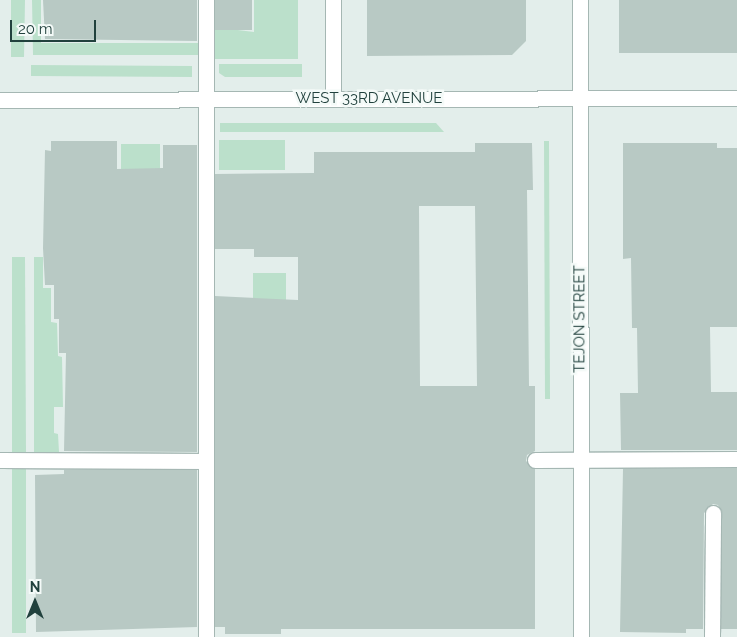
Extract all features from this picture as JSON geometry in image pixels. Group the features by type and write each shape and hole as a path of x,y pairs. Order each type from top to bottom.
{"street":[{"path":"206,0 206,637"},
{"path":"333,0 334,99"},
{"name":"TEJON STREET","path":"580,0 581,637"},
{"name":"WEST 33RD AVENUE","path":"0,100 737,98"},
{"path":"535,460 737,459"},
{"path":"0,460 206,461"},
{"path":"712,637 713,513"}],"green space":[{"path":"11,0 25,0 24,57 11,57"},
{"path":"32,0 41,0 41,43 202,43 202,55 33,55"},
{"path":"254,0 298,0 298,59 213,59 213,27 254,32"},
{"path":"219,64 302,64 302,77 225,77 219,73"},
{"path":"31,65 192,66 192,77 31,76"},
{"path":"220,123 436,123 444,132 220,132"},
{"path":"219,140 285,140 285,170 219,170"},
{"path":"544,141 549,141 550,399 545,399"},
{"path":"121,144 160,144 160,186 121,218"},
{"path":"12,257 25,257 26,452 12,452"},
{"path":"34,257 43,257 43,288 51,288 51,322 57,323 58,356 62,357 63,407 54,407 54,433 58,434 59,452 34,452"},
{"path":"253,273 286,273 286,330 253,363"},
{"path":"12,469 26,469 26,633 12,633"}],"building":[{"path":"43,0 197,0 197,41 45,39"},
{"path":"215,0 252,0 252,30 215,30"},
{"path":"367,0 526,0 526,41 512,55 367,56"},
{"path":"619,0 737,0 737,53 619,53"},
{"path":"51,141 117,141 117,169 163,168 163,145 197,145 197,452 64,451 66,353 59,353 59,319 54,319 54,285 45,285 43,248 45,150 51,151"},
{"path":"475,143 532,143 533,190 527,190 529,386 535,386 535,451 527,455 526,461 535,469 535,629 281,629 281,634 225,634 225,627 215,627 215,296 298,300 298,257 254,257 254,249 215,249 215,174 314,173 314,152 475,152","holes":["419,206 475,206 477,386 420,386"]},
{"path":"623,143 717,143 717,148 737,148 737,327 710,327 711,392 737,392 737,450 621,450 620,393 638,393 637,328 632,328 631,258 623,259"},
{"path":"737,468 737,629 721,629 722,513 718,505 713,504 704,513 703,629 686,629 686,633 620,632 623,469"},
{"path":"64,470 197,470 197,627 36,632 35,475 64,474"}]}
